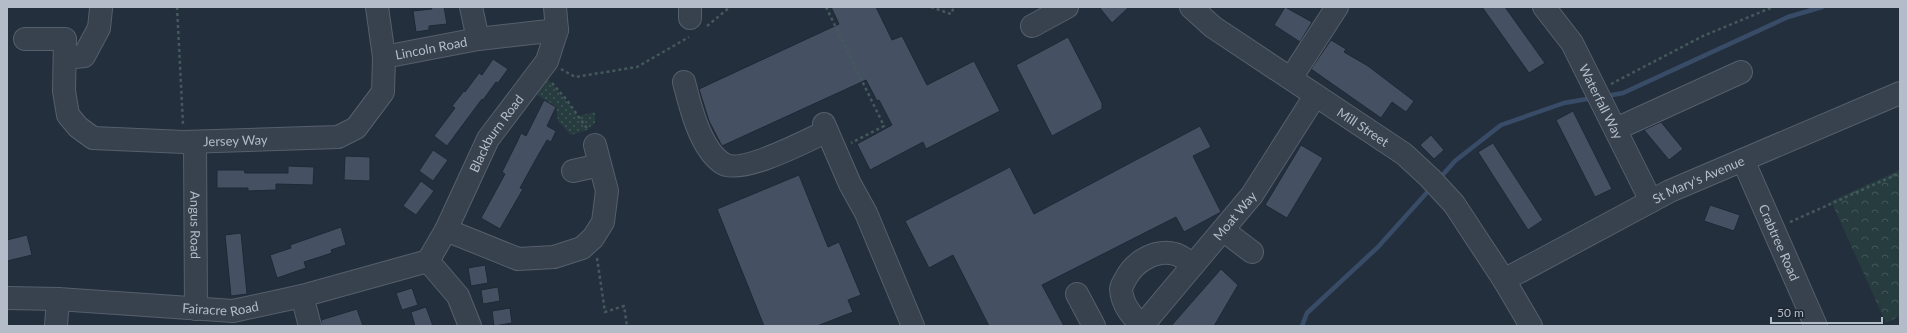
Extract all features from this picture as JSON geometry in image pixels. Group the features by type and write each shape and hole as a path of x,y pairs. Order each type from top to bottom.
{"street":[{"name":"Jersey Way","path":"71,51 64,92 68,115 78,127 93,138 190,142 338,137 356,128 383,92 384,57 378,7"},
{"name":"Lincoln Road","path":"471,7 478,39"},
{"name":"Blackburn Road","path":"428,261 446,230 488,139 544,65 557,30 555,7"},
{"name":"Mill Street","path":"1191,7 1213,27 1404,154 1430,178 1454,204 1504,280 1531,326"},
{"path":"1291,78 1337,7"},
{"name":"Waterfall Way","path":"1544,7 1572,43 1651,201"},
{"path":"25,40 71,51 98,28 100,9"},
{"path":"1032,26 1064,9"},
{"name":"Lincoln Road","path":"384,57 478,39 557,30"},
{"path":"1616,129 1741,72"},
{"path":"684,82 691,108 708,149 723,164 736,166 778,155 826,127 850,184 866,213 913,326"},
{"name":"St Mary's Avenue","path":"1504,280 1670,191 1900,93"},
{"name":"Moat Way","path":"1142,326 1252,195 1316,96"},
{"name":"Angus Road","path":"190,142 196,308"},
{"path":"446,230 518,259 554,258 582,248 593,238 603,222 607,191 597,155 573,171"},
{"name":"Crabtree Road","path":"1743,160 1816,326"},
{"path":"1223,230 1252,252"},
{"path":"1142,326 1132,316 1123,302 1121,288 1128,274 1141,260 1161,252 1176,254 1193,266"},
{"path":"428,261 458,296 470,326"},
{"name":"Fairacre Road","path":"7,298 58,299 233,311 302,296 428,261"},
{"path":"1077,294 1094,326"},
{"path":"302,296 310,326"},
{"path":"56,326 58,299"}],"path":[{"path":"177,7 190,142"},
{"path":"544,65 575,77 637,67 694,22 730,7"},
{"path":"826,7 884,126 850,143 853,149"},
{"path":"931,7 951,14 954,7"},
{"path":"1597,91 1703,36 1773,7"},
{"path":"544,65 586,127 597,155"},
{"path":"1773,229 1900,173"},
{"path":"593,238 605,312 624,306 627,326"}],"green space":[{"path":"547,78 578,116 595,112 595,123 587,130 571,135 558,121 556,107 534,93"},
{"path":"1900,170 1900,316 1886,323 1831,201"}],"building":[{"path":"431,7 444,7 447,24 429,26 429,30 416,32 413,11 432,9"},
{"path":"831,7 876,7 892,40 902,36 927,85 974,61 1000,111 926,149 923,142 870,170 857,144 892,125 879,100 877,101 866,80 722,146 709,121 699,89 839,24"},
{"path":"1099,7 1129,7 1112,23"},
{"path":"1285,7 1312,22 1300,42 1274,25"},
{"path":"1482,7 1505,7 1545,63 1529,73"},
{"path":"1068,37 1102,103 1102,109 1052,136 1016,65"},
{"path":"1331,40 1346,49 1344,52 1368,66 1414,101 1406,112 1392,102 1381,118 1311,69"},
{"path":"493,59 508,69 498,83 496,82 483,100 482,99 447,146 434,136 455,108 452,106 479,73 482,75"},
{"path":"544,100 556,107 547,126 556,131 551,142 547,140 536,159 520,188 523,189 500,229 481,218 505,174 502,172 521,133 526,136"},
{"path":"1573,111 1612,189 1595,197 1556,120"},
{"path":"1661,122 1683,149 1669,160 1644,130"},
{"path":"1200,126 1211,147 1193,156 1221,212 1184,232 1176,217 1042,285 1064,326 989,326 953,255 929,268 905,221 1010,167 1034,214"},
{"path":"1431,135 1444,150 1434,159 1420,145"},
{"path":"1493,143 1543,220 1528,230 1478,152"},
{"path":"1301,145 1323,158 1287,218 1265,205"},
{"path":"433,150 448,160 433,181 419,171"},
{"path":"345,156 370,157 370,181 344,180"},
{"path":"288,166 314,167 313,185 276,184 276,190 248,191 248,188 217,188 217,170 244,170 245,173 288,173"},
{"path":"799,175 828,247 839,242 861,295 848,300 853,312 817,326 764,326 717,209"},
{"path":"421,181 434,191 416,215 403,206"},
{"path":"1710,205 1740,215 1734,231 1704,221"},
{"path":"341,227 346,245 331,250 332,253 304,262 306,268 277,278 270,255 291,248 290,245"},
{"path":"241,233 247,294 231,296 225,235"},
{"path":"27,235 32,255 7,261 7,240"},
{"path":"485,265 488,283 471,286 468,268"},
{"path":"1221,269 1238,285 1214,326 1171,326"},
{"path":"498,287 500,301 483,304 481,290"},
{"path":"412,288 418,305 402,310 396,293"},
{"path":"426,307 433,326 415,326 411,312"},
{"path":"510,308 512,323 494,326 492,311"},
{"path":"357,309 363,326 322,326 321,320"}],"waterway":[{"path":"1612,95 1623,93 1788,17 1822,7"},
{"path":"1439,179 1455,161 1501,125 1564,103 1587,99"},
{"path":"1302,326 1307,313 1378,247 1431,188"}]}
